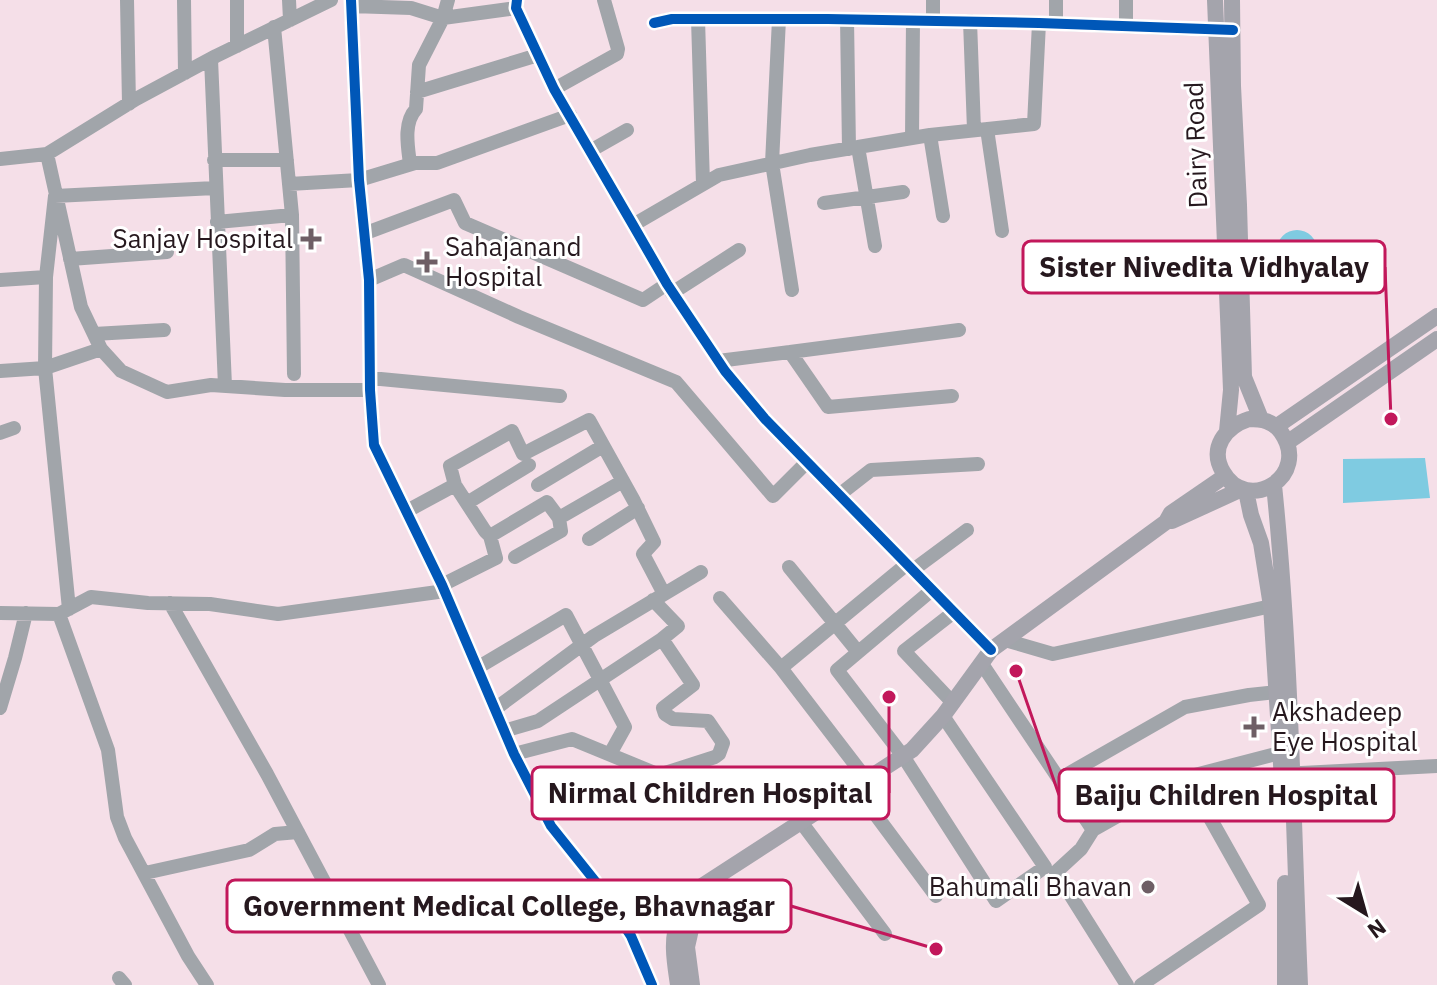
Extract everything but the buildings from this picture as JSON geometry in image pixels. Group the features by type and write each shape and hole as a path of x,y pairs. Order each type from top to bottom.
{"main road":[{"name":"Dairy Road","path":"1215,0 1224,30 1233,86 1244,377 1261,419"},
{"name":"Dairy Road","path":"1227,431 1231,390 1224,30 1232,0"},
{"path":"1277,426 1437,316"},
{"path":"1288,442 1437,339"},
{"path":"1166,522 1244,490 1263,490 1274,485 1289,466 1290,454 1288,442 1277,426 1261,419 1237,423 1227,431 1218,453 1225,476 1244,490 1261,543 1271,606 1280,753 1287,774 1300,985"},
{"path":"678,985 674,959 679,920 702,886 912,750 948,710 993,651 1166,522 1171,513 1225,476"},
{"path":"1274,485 1290,688 1285,792 1285,985"},
{"path":"692,985 687,947 702,886"}],"street":[{"path":"127,0 129,104"},
{"path":"184,0 185,73"},
{"path":"237,0 237,46"},
{"path":"289,0 290,20"},
{"path":"0,159 47,154 185,73 331,0"},
{"path":"410,164 407,137 410,115 416,109 419,65 443,18 448,0"},
{"path":"554,89 617,54 604,0"},
{"path":"933,0 933,21"},
{"path":"1056,0 1056,23"},
{"path":"1126,0 1126,26"},
{"path":"652,985 631,936 595,881 551,826 514,754 443,588 374,445 369,280 359,180 351,3 411,8 443,18 517,4 554,89 670,289 718,361 765,419 993,651 1059,779 1093,830"},
{"path":"654,23 672,19 847,19 1224,30"},
{"path":"698,19 703,184"},
{"path":"779,19 772,163 792,290"},
{"path":"847,19 853,148 875,246"},
{"path":"912,138 913,20"},
{"path":"970,21 980,130 1002,231"},
{"path":"633,225 719,175 930,135 1034,124 1039,23"},
{"path":"274,27 292,215 294,374"},
{"path":"417,92 538,55"},
{"path":"211,59 225,386"},
{"path":"289,184 359,180 410,164 437,163 570,115"},
{"path":"590,151 627,130"},
{"path":"930,135 943,216"},
{"path":"47,154 81,307 101,349 121,371 167,392 211,385 285,390 370,384 560,396"},
{"path":"214,160 287,160"},
{"path":"55,196 215,188"},
{"path":"824,203 903,192"},
{"path":"55,196 46,277 45,368 64,612 108,750 117,817 125,838 188,956 207,985"},
{"path":"366,233 454,200 465,223 643,300 670,289 739,250"},
{"path":"217,222 292,215"},
{"path":"70,259 167,252"},
{"path":"369,280 404,265 676,382 773,496 807,462"},
{"path":"0,280 46,277"},
{"path":"94,334 164,330"},
{"path":"718,361 959,330"},
{"path":"0,371 45,368 101,349"},
{"path":"790,352 828,407 952,396"},
{"path":"467,503 589,420 654,542 643,554 658,597 678,626 538,721 504,731"},
{"path":"0,613 64,612 91,597 210,604 278,614 443,588 496,558 490,536 455,485 450,466 512,431 547,502 559,518 561,531 515,557"},
{"path":"538,485 603,446"},
{"path":"839,495 871,470 978,464"},
{"path":"559,518 623,481"},
{"path":"407,511 455,485"},
{"path":"490,536 547,502"},
{"path":"589,539 638,508"},
{"path":"781,668 834,622 967,530"},
{"path":"789,567 858,652"},
{"path":"495,709 582,644 701,572"},
{"path":"932,590 837,670 903,756 996,901 1045,867 948,710 904,651 954,612"},
{"path":"720,598 781,668 936,896"},
{"path":"170,603 379,985"},
{"path":"993,651 1053,654 1271,606"},
{"path":"0,708 26,613"},
{"path":"477,668 566,615 625,727 610,754"},
{"path":"514,754 572,739 657,774 719,754 723,743 708,721 673,719 665,714 663,708 693,685 662,639"},
{"path":"1059,779 1185,707 1277,692"},
{"path":"1127,985 1056,872 1081,849 1093,830 1187,777 1280,753"},
{"path":"1287,774 1437,766"},
{"path":"1141,985 1259,905 1187,777"},
{"path":"801,822 885,934"},
{"path":"145,873 249,850 275,834 298,832"},
{"path":"640,959 662,985"}],"water":[{"path":"1297,230 1311,236 1317,250 1311,264 1297,270 1283,264 1277,250 1283,236"},
{"path":"1425,458 1430,498 1343,503 1343,459"}],"cycle path":[{"path":"351,0 359,180 369,280 374,445 442,585 514,754 551,826 595,881 631,936 652,985"},
{"path":"517,0 516,8 554,89 667,284 725,371 765,419 991,650"},
{"path":"654,23 672,19 828,19 1233,30"}],"place":[{"name":"Sanjay Hospital","path":"311,239"},
{"name":"Sahajanand Hospital","path":"427,262"},
{"name":"Sister Nivedita Vidhyalay","path":"1391,419"},
{"name":"Baiju Children Hospital","path":"1016,671"},
{"name":"Nirmal Children Hospital","path":"889,697"},
{"name":"Akshadeep Eye Hospital","path":"1254,727"},
{"name":"Bahumali Bhavan","path":"1148,887"},
{"name":"Government Medical College, Bhavnagar","path":"936,949"}]}
